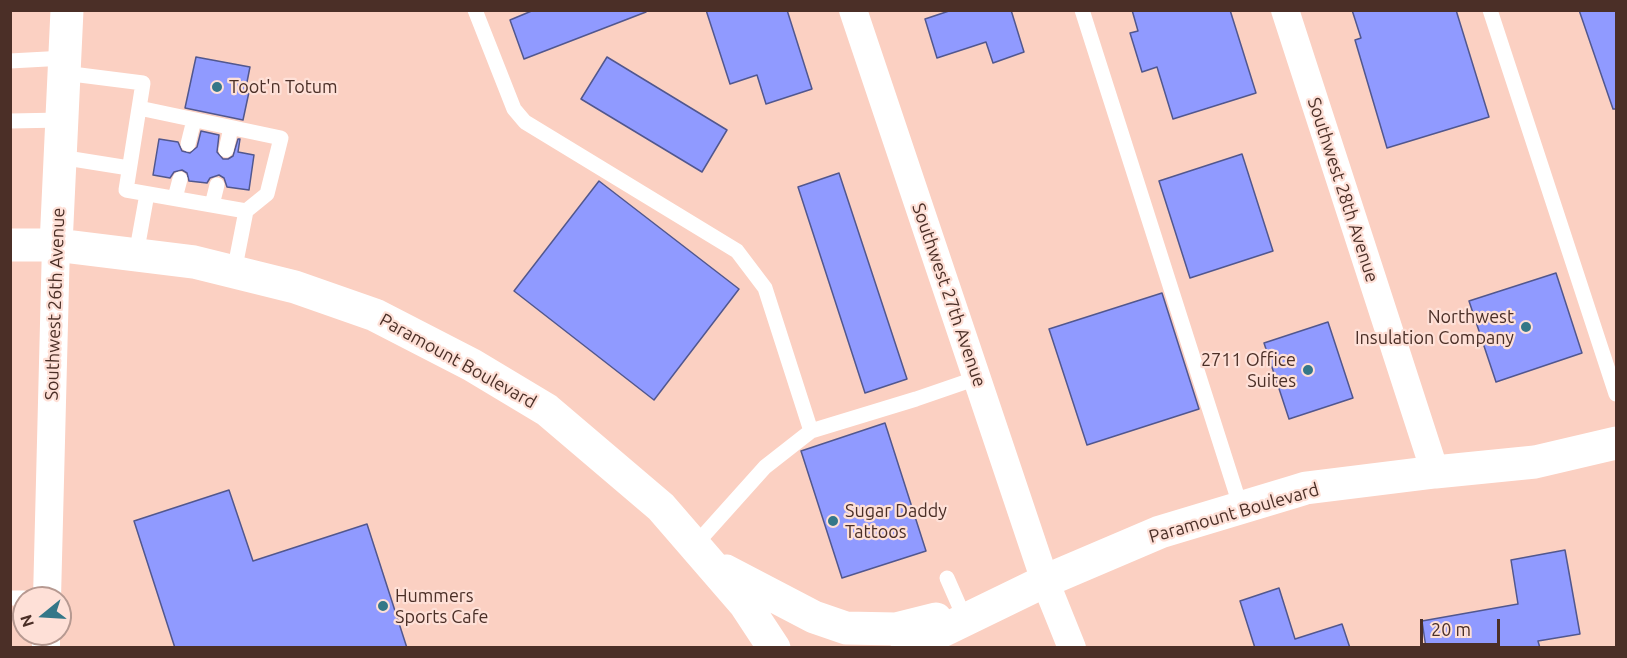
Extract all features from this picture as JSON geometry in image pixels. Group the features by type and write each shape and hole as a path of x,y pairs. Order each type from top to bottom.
{"main road":[{"name":"Southwest 26th Avenue","path":"56,244 67,10"},
{"name":"Paramount Boulevard","path":"10,244 56,244 194,262 234,272 295,288 375,315 472,365 547,410 661,507 745,604 774,648"},
{"name":"Paramount Boulevard","path":"911,646 963,616 996,604 1045,580 1160,532 1306,488 1436,471 1535,462 1617,443"},
{"path":"702,554 814,617 846,628 896,629 963,616"}],"street":[{"name":"Southwest 27th Avenue","path":"853,10 1045,580 1072,648"},
{"name":"Southwest 28th Avenue","path":"1285,10 1436,471"},
{"name":"Southwest 26th Avenue","path":"47,586 56,244"}],"lane":[{"path":"475,10 514,109 525,122 737,251 765,288 811,431"},
{"path":"1082,10 1241,508"},
{"path":"1490,10 1617,394"},
{"path":"10,61 64,66 143,83 126,190 246,211"},
{"path":"139,108 281,138 267,194 246,211 234,272"},
{"path":"10,122 62,120"},
{"path":"188,144 194,120"},
{"path":"226,150 231,128"},
{"path":"60,157 129,168"},
{"path":"174,198 180,179"},
{"path":"212,205 217,185"},
{"path":"136,255 147,194"},
{"path":"702,554 765,468 811,431 977,378"},
{"path":"948,578 963,616"}],"building":[{"path":"534,10 645,10 646,12 524,59 510,20"},
{"path":"706,10 787,10 812,89 766,104 757,75 730,84"},
{"path":"952,10 1011,10 1024,52 993,63 986,42 937,58 925,19"},
{"path":"1132,10 1230,10 1256,93 1173,119 1157,67 1142,72 1130,33 1138,31"},
{"path":"1352,10 1456,10 1489,117 1387,148 1355,40 1361,38"},
{"path":"1579,10 1617,10 1617,109 1613,109"},
{"name":"Toot'n Totum","path":"196,57 250,67 245,92 249,92 243,120 185,108"},
{"path":"607,57 727,130 702,172 581,99"},
{"path":"201,131 219,135 217,152 223,159 233,156 238,139 240,139 238,152 254,155 249,190 227,187 224,178 219,175 210,178 207,183 189,181 187,173 182,170 174,172 170,178 153,175 159,139 178,142 182,151 190,153 197,147"},
{"path":"1242,154 1273,251 1190,278 1159,181"},
{"path":"839,173 907,379 865,393 798,187"},
{"path":"599,181 739,289 654,400 514,291"},
{"name":"Northwest Insulation Company","path":"1556,273 1582,353 1496,382 1469,301"},
{"path":"1162,293 1199,409 1087,445 1049,329"},
{"name":"2711 Office Suites","path":"1328,322 1353,398 1289,419 1264,343"},
{"path":"885,423 926,551 842,578 801,451"},
{"path":"229,490 253,561 367,524 407,648 175,648 134,521"},
{"path":"1565,550 1580,634 1538,641 1540,648 1426,648 1422,621 1518,604 1511,560"},
{"path":"1279,588 1295,639 1342,624 1350,648 1255,648 1240,601"}],"place":[{"name":"Toot'n Totum","path":"217,87"},
{"name":"Northwest Insulation Company","path":"1526,327"},
{"name":"2711 Office Suites","path":"1308,370"},
{"name":"Sugar Daddy Tattoos","path":"833,521"},
{"name":"Hummers Sports Cafe","path":"383,606"}]}
